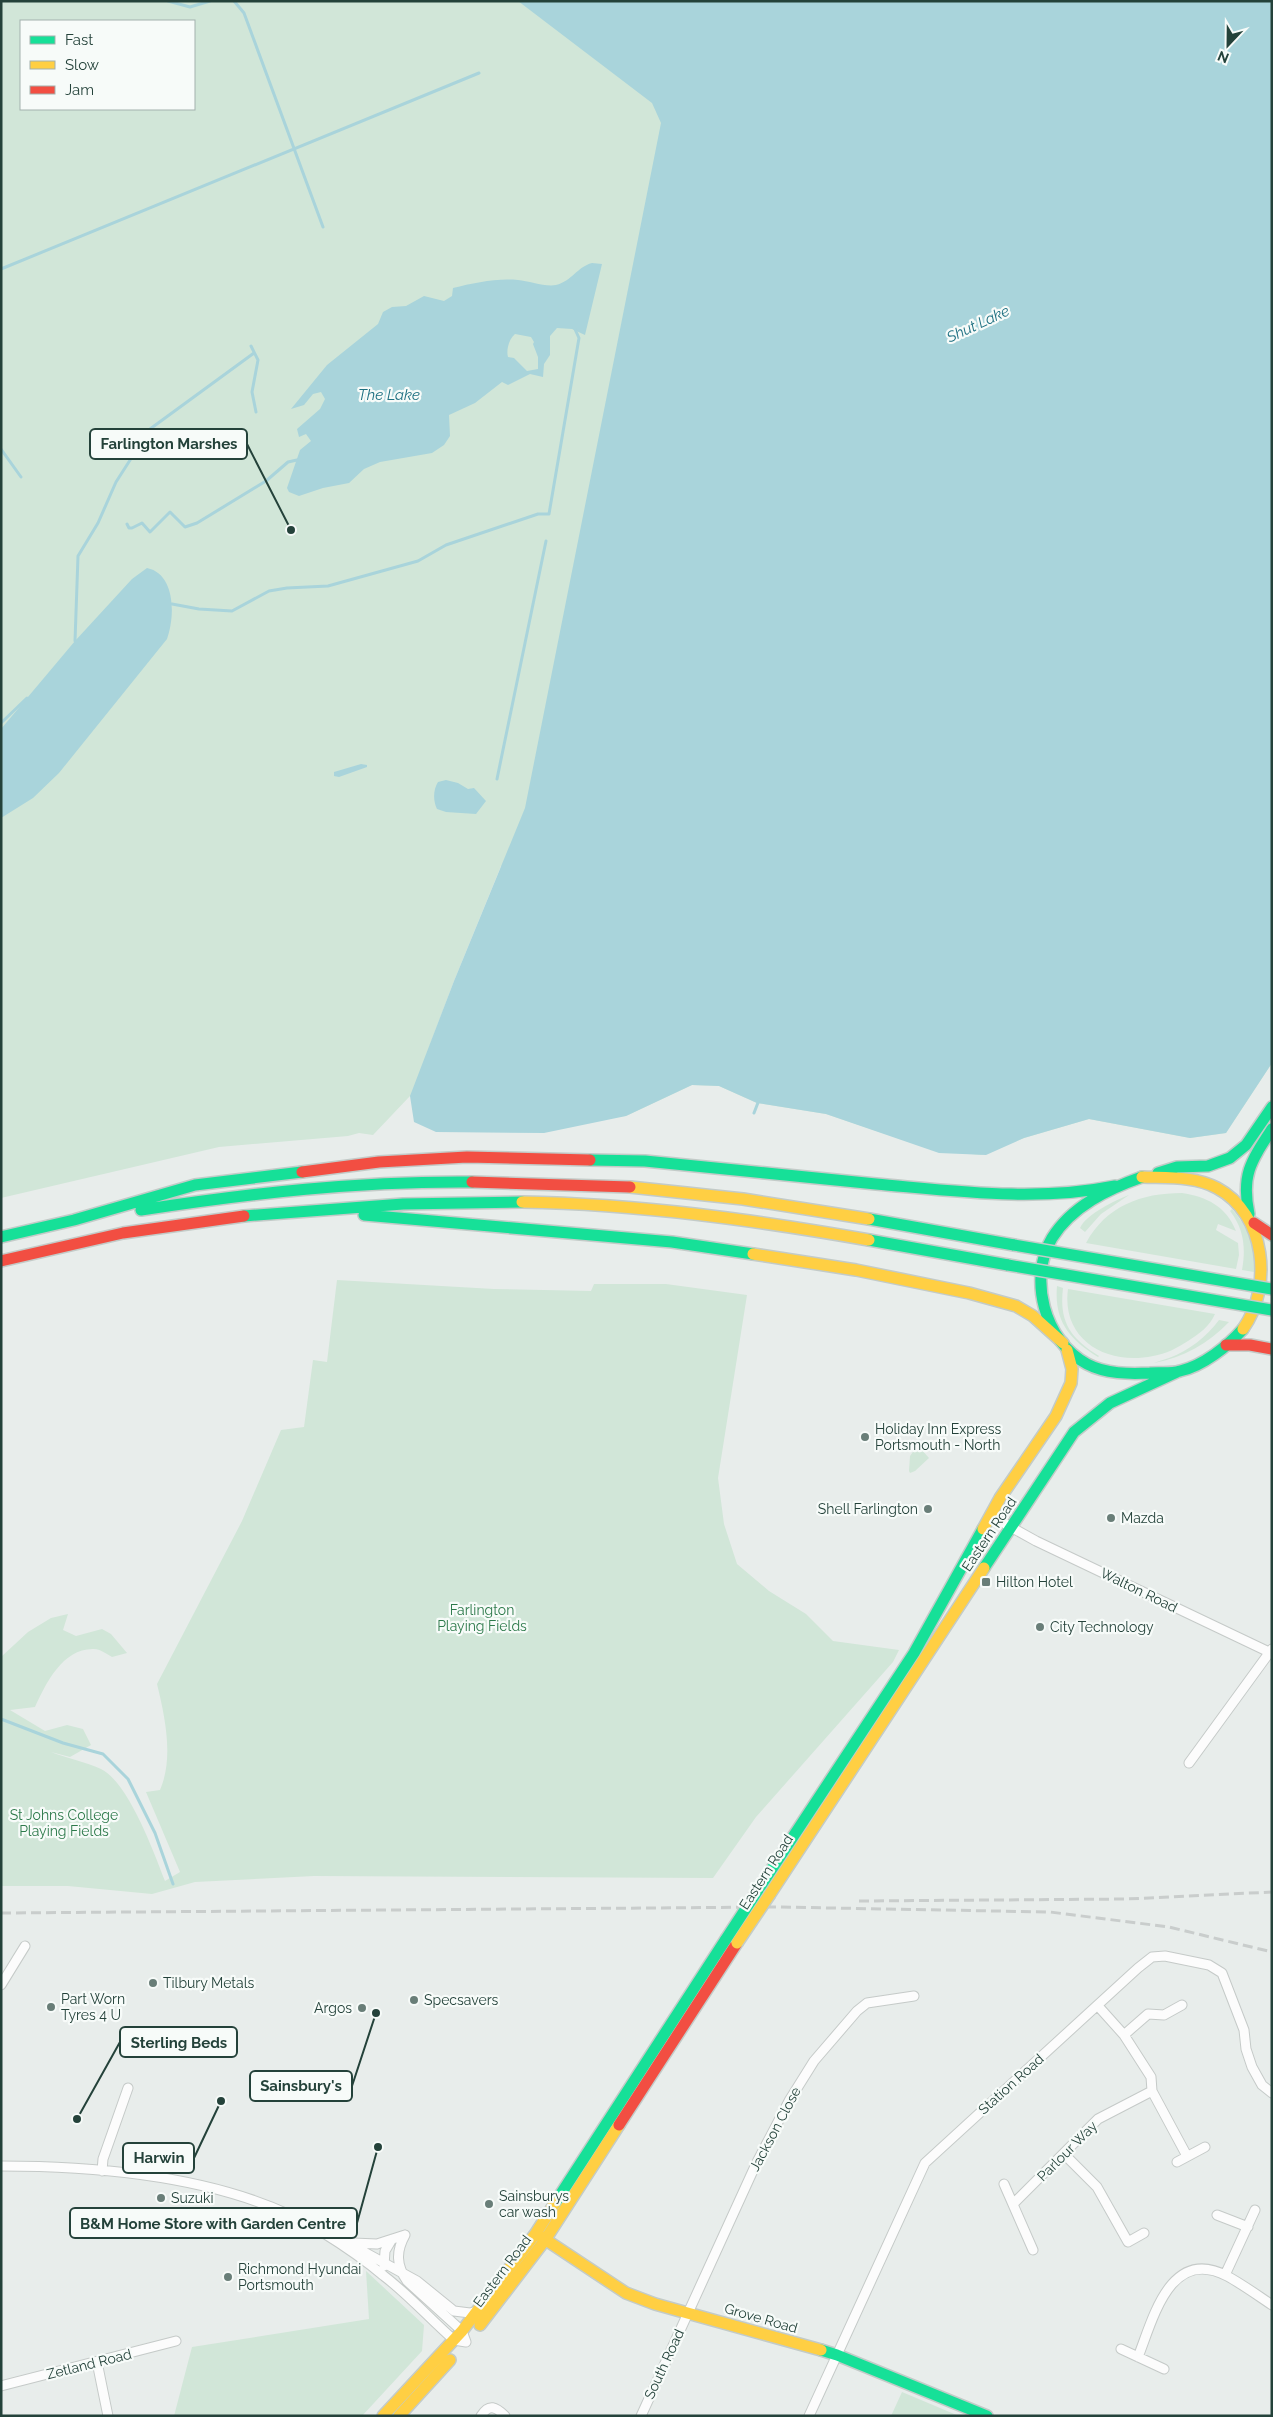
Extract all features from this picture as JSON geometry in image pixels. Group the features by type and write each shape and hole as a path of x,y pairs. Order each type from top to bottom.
{"main road":[{"path":"1,1237 74,1220 195,1185 361,1164 467,1157 645,1161 982,1194 1052,1194 1090,1191 1115,1186 1177,1167 1208,1166 1230,1158 1246,1145 1272,1107"},
{"path":"1252,1220 1244,1195 1245,1174 1272,1128"},
{"path":"1142,1177 1190,1179 1211,1184 1231,1198 1252,1220 1272,1235"},
{"path":"74,1220 280,1190 374,1184 527,1182 652,1189 773,1203 1272,1288"},
{"path":"1065,1346 1049,1320 1040,1292 1043,1258 1053,1239 1074,1213 1089,1201 1115,1186"},
{"path":"1,1261 139,1230 305,1210 430,1202 576,1204 664,1210 756,1221 1272,1310"},
{"path":"305,1210 672,1242 856,1270 969,1293 1016,1306 1032,1316 1086,1363 1110,1372 1177,1372"},
{"name":"Eastern Road","path":"399,2416 540,2236 738,1943 1074,1432 1085,1421 1113,1400 1192,1367 1226,1345 1237,1336 1255,1312 1262,1291 1265,1261 1252,1220"},
{"path":"1226,1345 1250,1345 1272,1349"},
{"name":"Eastern Road","path":"382,2416 461,2338 480,2309 540,2236 726,1939 928,1631 991,1516 1064,1401 1072,1376 1065,1346"},
{"name":"Grove Road","path":"540,2236 626,2293 655,2304 837,2355 987,2416"}],"street":[{"name":"Walton Road","path":"991,1516 1010,1527 1270,1651 1189,1762"},
{"path":"1,1985 25,1946"},
{"name":"Station Road","path":"809,2416 925,2163 1152,1958 1165,1956 1209,1965 1222,1973 1229,1986 1244,2030 1246,2049 1252,2067 1262,2085 1272,2093"},
{"name":"Jackson Close","path":"688,2313 756,2164 793,2093 814,2061 850,2018 867,2003 914,1996"},
{"path":"1124,2035 1148,2014 1164,2015 1182,2005"},
{"path":"1098,2006 1124,2035 1151,2077 1152,2091 1187,2156"},
{"path":"102,2171 103,2159 128,2088"},
{"name":"Parlour Way","path":"1013,2204 1098,2119 1152,2091"},
{"path":"1178,2162 1205,2147"},
{"path":"1064,2154 1097,2187 1128,2242 1144,2233"},
{"path":"1,2166 102,2171 158,2178 216,2190 283,2212 323,2233 384,2276 461,2338"},
{"path":"1004,2184 1033,2250"},
{"path":"1225,2275 1255,2210"},
{"path":"1217,2215 1248,2227"},
{"path":"323,2233 370,2245 383,2243 405,2235 398,2253 400,2272 461,2338"},
{"path":"339,2238 417,2281 454,2311 470,2314 480,2309"},
{"path":"384,2276 386,2251 392,2240"},
{"path":"1138,2357 1164,2294 1171,2282 1181,2275 1196,2270 1208,2270 1225,2275 1272,2305"},
{"name":"South Road","path":"640,2416 688,2313"},
{"name":"Zetland Road","path":"1,2386 176,2341"},
{"path":"1121,2349 1164,2369"},
{"path":"97,2362 108,2416"},
{"path":"481,2416 486,2409 492,2407 505,2416"}],"green space":[{"path":"1,1 1246,1 1272,1063 1226,1133 1190,1138 1089,1119 1024,1138 981,1155 933,1150 826,1114 757,1103 719,1086 692,1085 626,1116 581,1120 423,1112 410,1096 373,1135 359,1133 348,1136 219,1147 1,1198","holes":["502,866 425,1058 454,981"]},
{"path":"1182,1193 1200,1197 1215,1204 1232,1222 1236,1231 1218,1224 1216,1230 1238,1243 1239,1255 1236,1269 1086,1243 1094,1230 1104,1220 1126,1204 1153,1196"},
{"path":"1129,1195 1101,1214 1085,1232 1080,1228 1095,1213"},
{"path":"1232,1209 1250,1238 1254,1255 1254,1272 1242,1270 1243,1239 1235,1218 1230,1211"},
{"name":"Farlington Playing Fields","path":"337,1280 494,1289 591,1291 594,1284 666,1284 747,1295 718,1478 724,1524 737,1564 769,1591 806,1614 833,1641 899,1650 893,1662 756,1817 713,1878 314,1876 195,1882 152,1894 68,1886 1,1886 1,1657 28,1632 51,1618 68,1614 63,1630 76,1636 102,1629 111,1634 127,1653 112,1657 94,1649 83,1650 73,1654 50,1678 35,1707 10,1710 45,1731 67,1725 83,1729 91,1745 70,1757 51,1752 101,1769 111,1777 131,1803 165,1881 180,1872 146,1792 160,1790 167,1765 167,1737 157,1684 242,1521 281,1430 304,1427 313,1360 327,1362"},
{"path":"1057,1286 1063,1288 1063,1310 1069,1328 1081,1343 1098,1357 1071,1336 1066,1328 1058,1309"},
{"path":"1068,1289 1215,1314 1200,1333 1171,1350 1153,1356 1119,1357 1104,1353 1080,1335 1072,1322 1068,1307"},
{"path":"1219,1320 1229,1322 1204,1343 1175,1357 1154,1363 1176,1355 1190,1347 1209,1332"},
{"path":"915,1449 921,1449 929,1458 915,1471 910,1473 910,1456"},
{"path":"366,2271 424,2325 422,2351 362,2416 174,2416 192,2347 369,2319"},
{"path":"902,2392 959,2416 891,2416"}],"water":[{"name":"Shut Lake","path":"518,1 1272,1 1272,1063 1226,1133 1190,1138 1089,1119 1024,1138 986,1155 939,1153 826,1114 757,1103 719,1086 692,1085 626,1116 544,1133 436,1132 414,1122 410,1096 454,981 525,808 661,123 652,103"},
{"name":"The Lake","path":"592,263 602,264 585,335 572,329 557,328 550,336 550,355 544,364 543,377 530,374 508,385 502,382 475,403 449,415 450,436 444,445 432,453 380,462 364,469 349,483 323,488 299,496 289,492 287,488 300,450 311,441 306,434 299,437 297,429 320,409 325,399 321,392 313,394 304,405 291,409 327,365 378,324 383,312 392,307 406,306 424,296 444,301 452,296 453,288 485,281 510,280 556,285 562,283","holes":["515,334 531,337 538,357 538,369 527,371 514,358 508,357 507,354 511,339"]},
{"path":"147,568 157,572 168,587 172,608 170,630 167,639 59,773 33,798 1,818 1,729 75,641 132,579"},
{"path":"361,764 367,765 367,767 339,777 334,776 334,772"},
{"path":"446,780 458,783 468,789 474,788 486,801 476,814 446,812 437,809 434,799 435,788 438,782"}],"waterway":[{"path":"168,1 190,7 210,1"},
{"path":"234,1 244,13 323,227"},
{"path":"1,269 479,73"},
{"path":"172,604 199,609 232,611 269,591 328,586 418,561 446,545 538,514 549,514 579,338 574,327"},
{"path":"251,346 258,360 252,392 256,412"},
{"path":"75,641 78,556 98,523 116,482 150,429 254,353"},
{"path":"1,449 21,477"},
{"path":"127,524 129,528 132,528 142,523 150,532 170,512 185,527 197,523 266,481 288,462 297,460"},
{"path":"497,779 546,541"},
{"path":"1,723 27,698"},
{"path":"754,1113 759,1100"},
{"path":"1,1719 63,1743 103,1754 128,1779 155,1833 173,1884"}],"railway":[{"path":"859,1901 1126,1899 1272,1892"},
{"path":"1,1913 777,1907 1050,1912 1169,1927 1272,1952"}],"traffic: fast":[{"path":"1158,1173 1177,1167 1208,1166 1230,1158 1246,1145 1272,1107"},
{"path":"1249,1214 1246,1189 1247,1178 1258,1150 1272,1129"},
{"path":"590,1160 645,1161 996,1194 1056,1193 1115,1186"},
{"path":"1,1237 74,1220 195,1185 302,1172"},
{"path":"1142,1177 1116,1187 1080,1208 1060,1227 1052,1238 1045,1254 1041,1271 1041,1289 1044,1307 1051,1325 1060,1340 1072,1354 1087,1364 1102,1370 1126,1373 1169,1373 1189,1368 1206,1360 1223,1348 1243,1329"},
{"path":"141,1210 306,1189 430,1182 472,1182"},
{"path":"244,1216 403,1204 522,1202"},
{"path":"364,1215 672,1242 753,1254"},
{"path":"869,1219 1014,1245"},
{"path":"869,1240 1008,1265"},
{"path":"1014,1245 1272,1289"},
{"path":"1008,1265 1272,1310"},
{"path":"984,1568 1074,1432 1110,1403 1177,1372"},
{"path":"758,1890 914,1653 983,1529"},
{"path":"726,1939 758,1890"},
{"path":"555,2203 726,1939"},
{"path":"821,2350 987,2416"}],"traffic: slow":[{"path":"1142,1177 1181,1178 1200,1181 1217,1188 1233,1200 1246,1215 1255,1233 1260,1252 1261,1273 1253,1312 1243,1329"},
{"path":"630,1187 743,1199 869,1219"},
{"path":"522,1202 610,1206 697,1214 869,1240"},
{"path":"753,1254 856,1270 969,1293 1016,1306 1033,1316 1063,1343"},
{"path":"983,1529 1000,1498 1056,1416 1071,1383 1072,1369 1067,1350"},
{"path":"770,1894 984,1568"},
{"path":"737,1943 770,1894"},
{"path":"480,2325 545,2240 619,2125"},
{"path":"383,2416 462,2331 536,2233 555,2203"},
{"path":"537,2234 626,2293 655,2304 821,2350"},
{"path":"399,2416 450,2360"}],"traffic: jam":[{"path":"302,1172 379,1162 467,1157 590,1160"},
{"path":"472,1182 630,1187"},
{"path":"1,1261 123,1233 244,1216"},
{"path":"1254,1223 1272,1235"},
{"path":"1226,1345 1250,1345 1272,1349"},
{"path":"619,2125 737,1943"}],"place":[{"name":"Farlington Marshes","path":"291,530"},
{"name":"Holiday Inn Express Portsmouth - North","path":"865,1437"},
{"name":"Shell Farlington","path":"928,1509"},
{"name":"Mazda","path":"1111,1518"},
{"name":"Hilton Hotel","path":"986,1582"},
{"name":"City Technology","path":"1040,1627"},
{"name":"Tilbury Metals","path":"153,1983"},
{"name":"Specsavers","path":"414,2000"},
{"name":"Part Worn Tyres 4 U","path":"51,2007"},
{"name":"Argos","path":"362,2008"},
{"name":"Sainsbury's","path":"376,2013"},
{"name":"Harwin","path":"221,2101"},
{"name":"Sterling Beds","path":"77,2119"},
{"name":"B&M Home Store with Garden Centre","path":"378,2147"},
{"name":"Suzuki","path":"161,2198"},
{"name":"Sainsburys car wash","path":"489,2204"},
{"name":"Richmond Hyundai Portsmouth","path":"228,2277"}],"park label":[{"name":"St Johns College Playing Fields","path":"64,1824"}]}
